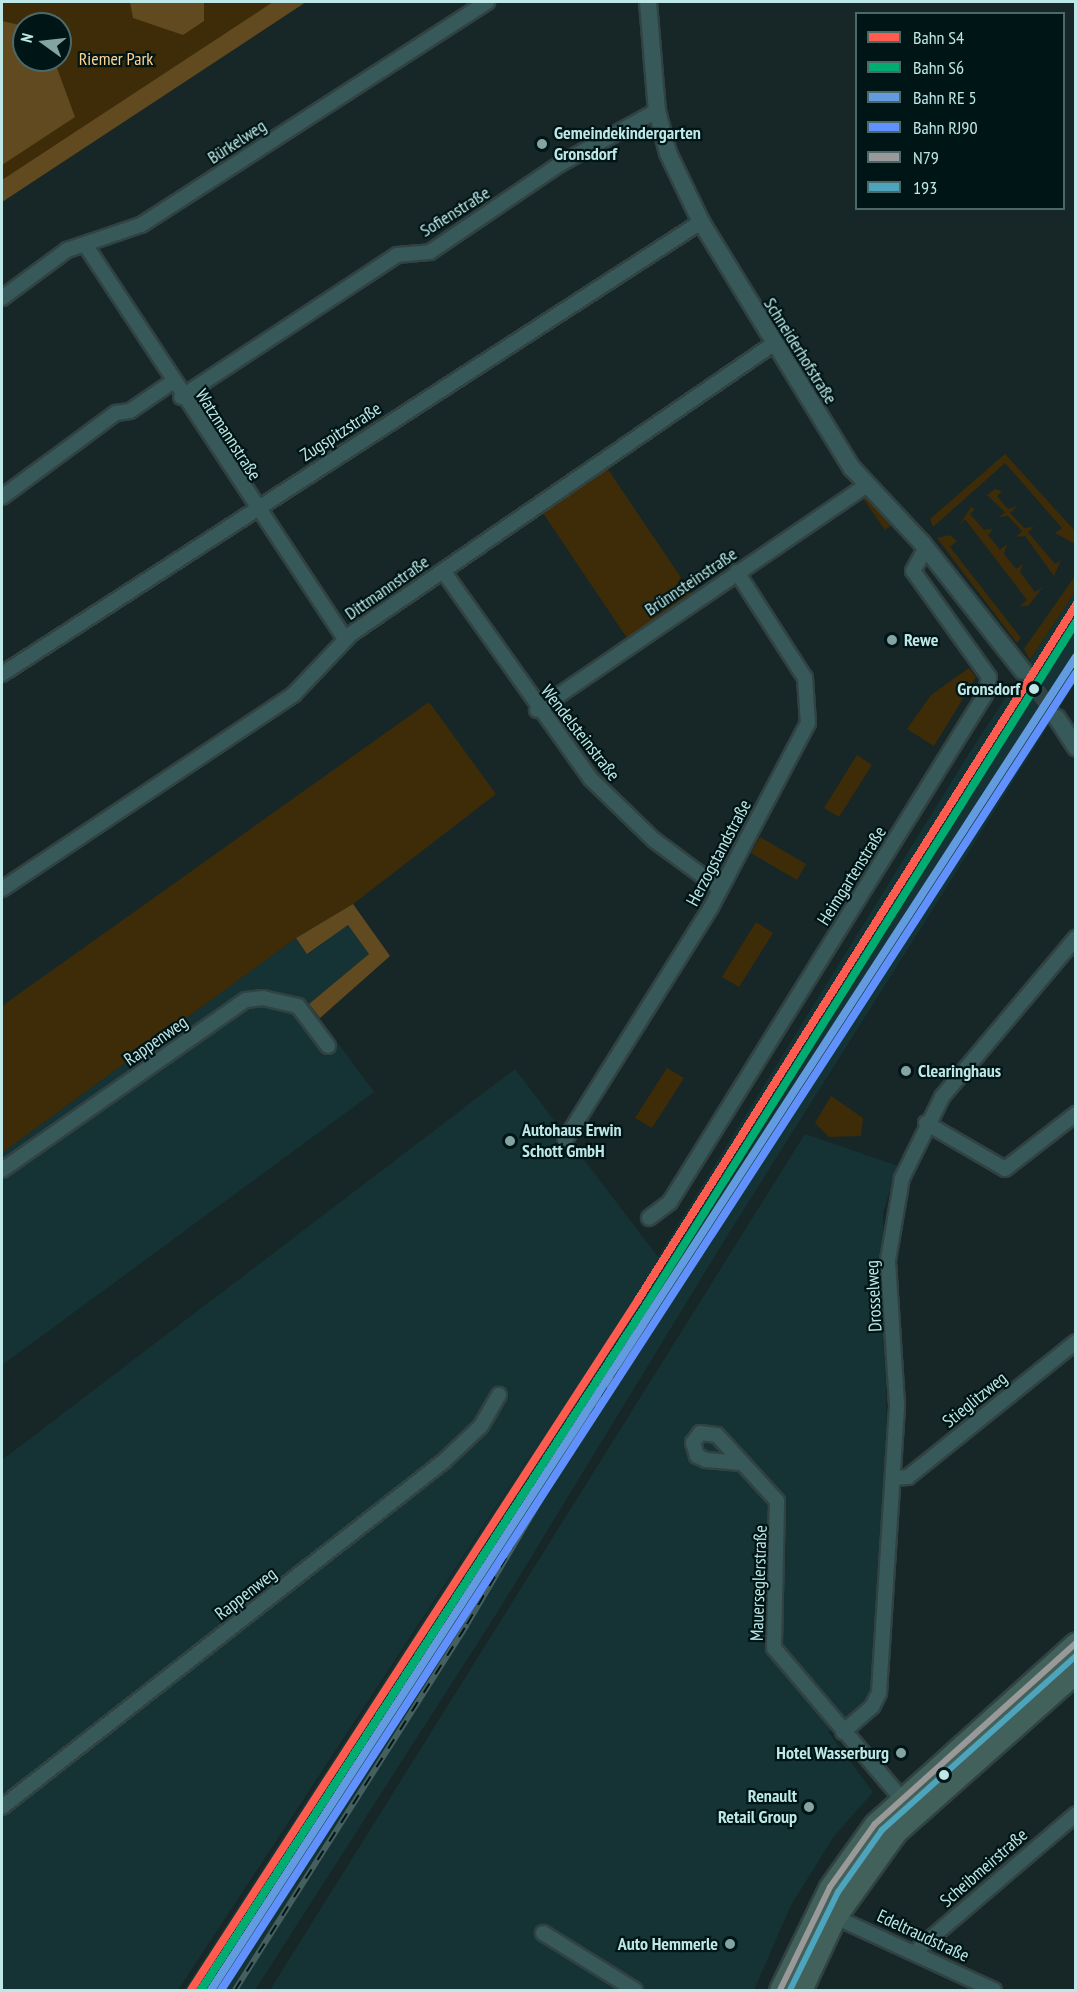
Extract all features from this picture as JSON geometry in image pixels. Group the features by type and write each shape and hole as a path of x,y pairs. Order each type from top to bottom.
{"main road":[{"path":"780,1990 830,1887 907,1805 1076,1643"},
{"path":"801,1990 835,1917 907,1805 1076,1672"}],"street":[{"name":"Bürkelweg","path":"2,298 67,250 86,246 141,225 487,2"},
{"name":"Schneiderhofstraße","path":"648,2 657,111 674,169 700,222 772,345 867,484 926,548 1023,672"},
{"name":"Sofienstraße","path":"182,397 397,255 430,252 560,164 657,111"},
{"name":"Zugspitzstraße","path":"2,674 700,222"},
{"name":"Watzmannstraße","path":"86,246 171,382 345,639"},
{"name":"Dittmannstraße","path":"2,889 294,694 330,661 345,639 772,345"},
{"path":"2,497 116,413 130,411 171,382"},
{"name":"Brünnsteinstraße","path":"537,710 867,484"},
{"name":"Heimgartenstraße","path":"649,1218 670,1202 986,695 989,677 913,571 926,548"},
{"name":"Wendelsteinstraße","path":"443,571 537,710 613,803 720,888"},
{"name":"Herzogstandstraße","path":"565,1140 720,888 803,736 809,710 805,678 737,572"},
{"path":"1058,718 1076,747"},
{"name":"Drosselweg","path":"843,1732 872,1707 879,1693 895,1478 897,1405 888,1260 902,1178 926,1123 942,1097 1076,938"},
{"name":"Rappenweg","path":"2,1170 246,1000 262,998 298,1006 328,1046"},
{"path":"926,1123 1005,1169 1076,1114"},
{"name":"Stieglitzweg","path":"895,1478 908,1478 1076,1342"},
{"name":"Rappenweg","path":"2,1807 443,1462 481,1426 499,1395"},
{"name":"Mauerseglerstraße","path":"740,1463 777,1501 774,1648 907,1805"},
{"name":"Scheibmeirstraße","path":"916,1950 1076,1814"},
{"name":"Edeltraudstraße","path":"835,1917 916,1950 990,1990"},
{"path":"543,1933 635,1990"}],"shaded area":[{"path":"130,2 204,2 204,21 183,35 133,18"},
{"path":"273,2 306,2 2,202 2,180"},
{"path":"2,21 12,23 12,72 58,72 75,117 2,165"},
{"path":"1075,592 1075,683 727,1236 500,1608 255,1990 184,1990 554,1418 178,1990 2,1990 2,1460 515,1069 658,1257 970,752"},
{"path":"353,904 390,956 320,1018 309,1004 369,954 348,925 307,954 296,938"},
{"path":"348,925 369,954 309,1004 374,1092 2,1365 2,1153 296,938 308,954"},
{"path":"805,1134 898,1166 883,1212 887,1440 871,1686 867,1698 828,1732 873,1792 834,1836 791,1905 754,1990 270,1990"}],"green space":[{"name":"Riemer Park","path":"2,2 272,2 280,19 2,202"},
{"path":"1005,454 1075,531 1075,544 1055,533 1062,528 1005,463 933,527 930,519"},
{"path":"607,468 692,594 627,638 543,513"},
{"path":"995,489 1002,491 997,496 1008,509 1017,506 1010,513 1024,528 1034,527 1028,532 1055,564 1061,560 1054,576 1025,536 1016,537 1022,531 1008,516 999,517 1005,512 987,495"},
{"path":"862,497 868,498 893,524 885,530"},
{"path":"971,507 975,509 970,514 984,530 993,529 988,535 1000,550 1007,544 1004,554 1016,569 1023,564 1020,572 1035,592 1043,587 1028,606 1020,606 1027,600 965,519 959,525"},
{"path":"950,535 957,541 950,547 1021,638 1017,643 937,538"},
{"path":"1075,576 1075,592 1030,660 1024,649"},
{"path":"969,668 976,677 934,746 907,729 931,695"},
{"path":"429,702 496,794 353,904 296,938 2,1153 2,1006"},
{"path":"857,755 872,765 839,817 824,808"},
{"path":"760,837 806,864 797,880 751,853"},
{"path":"756,922 773,933 739,987 722,977"},
{"path":"667,1068 684,1078 652,1128 635,1118"},
{"path":"831,1096 863,1118 861,1136 829,1137 815,1123"}],"tunnel":[{"path":"1023,671 1057,718"}],"railway":[{"path":"235,1990 467,1624 652,1311"}],"rail line":[{"name":"S4","path":"191,1990 638,1300 1076,605"},
{"name":"S6","path":"201,1990 646,1305 1076,622"},
{"name":"RJ90","path":"221,1990 1076,673"}],"transit line":[{"path":"211,1990 1076,657"},
{"name":"N79","path":"780,1990 830,1887 875,1824 1076,1643"},
{"name":"193","path":"790,1990 838,1892 882,1830 1076,1656"}],"place":[{"name":"Gemeindekindergarten Gronsdorf","path":"542,144"},
{"name":"Rewe","path":"892,640"},
{"name":"Gronsdorf","path":"1034,689"},
{"name":"Clearinghaus","path":"906,1071"},
{"name":"Autohaus Erwin Schott GmbH","path":"510,1141"},
{"name":"Hotel Wasserburg","path":"901,1753"},
{"name":"Renault Retail Group","path":"809,1807"},
{"name":"Auto Hemmerle","path":"730,1944"}]}
